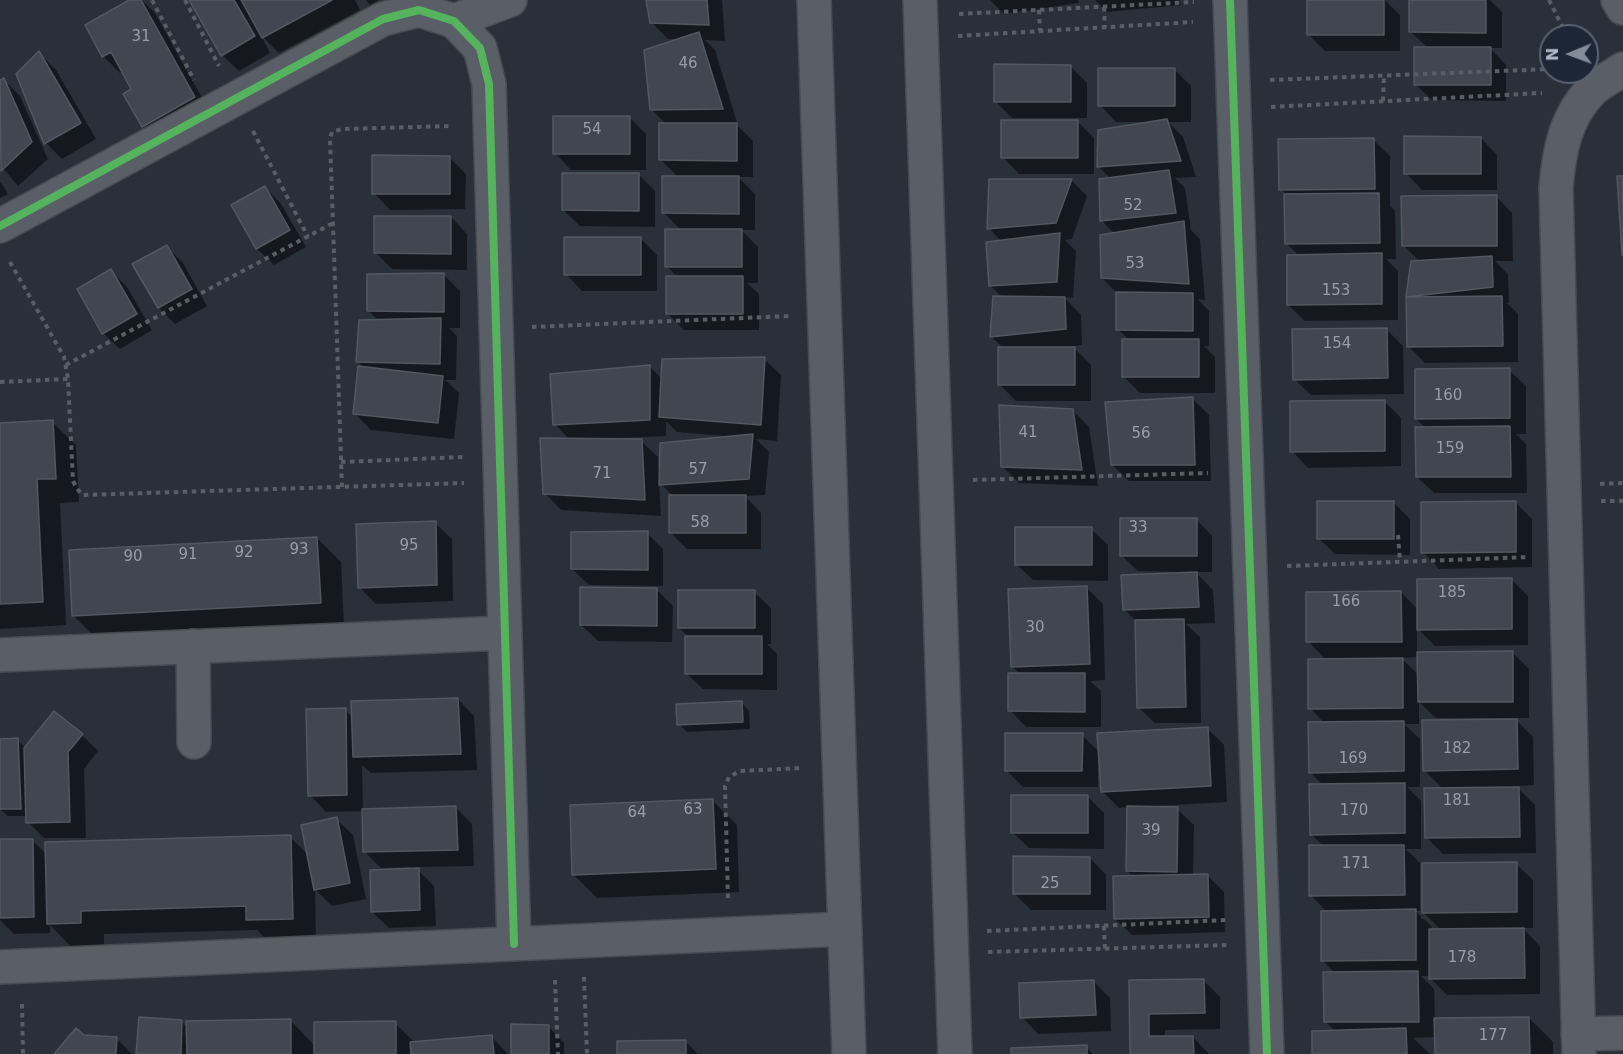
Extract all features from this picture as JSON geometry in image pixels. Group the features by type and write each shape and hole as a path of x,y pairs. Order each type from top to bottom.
{"street":[{"path":"454,21 510,0"},
{"path":"814,0 849,1054"},
{"path":"1618,0 1623,8"},
{"path":"1231,7 1267,1054"},
{"path":"3,240 211,112 383,19 419,10 454,21 480,48 489,84 514,944"},
{"path":"921,18 955,1054"},
{"path":"1623,69 1592,90 1571,119 1558,152 1556,188 1578,1044 1623,1033"},
{"path":"0,655 504,633"},
{"path":"193,646 194,742"},
{"path":"10,966 844,929"}],"path":[{"path":"152,0 211,112"},
{"path":"1549,0 1561,24"},
{"path":"921,18 1104,7 1231,7"},
{"path":"1104,7 1105,27"},
{"path":"921,18 1040,32 1105,27 1231,7"},
{"path":"1039,10 1040,32"},
{"path":"1234,95 1384,76 1539,70"},
{"path":"1383,101 1384,76"},
{"path":"1234,95 1383,101 1592,90"},
{"path":"342,487 330,143 332,132 342,129 489,126"},
{"path":"66,365 333,223"},
{"path":"3,240 66,365 74,481 77,489 83,495 342,487 500,469"},
{"path":"496,329 823,314"},
{"path":"0,382 68,378"},
{"path":"341,462 500,469"},
{"path":"936,481 1247,472"},
{"path":"1398,535 1400,562"},
{"path":"1251,567 1566,556"},
{"path":"729,935 725,786 729,777 740,771 839,767"},
{"path":"951,943 1104,926 1263,931"},
{"path":"1104,926 1105,948"},
{"path":"951,943 1105,948 1263,931"},
{"path":"558,1054 568,942"},
{"path":"568,942 587,1054"},
{"path":"10,966 23,1054"}],"building":[{"path":"129,0 141,0 195,97 142,127 123,94 131,89 111,52 102,57 85,25"},
{"path":"189,0 234,0 255,36 221,56"},
{"path":"241,0 332,0 262,38"},
{"path":"646,0 707,0 709,25 650,23"},
{"path":"1307,0 1384,0 1384,35 1307,35"},
{"path":"1409,0 1486,0 1486,33 1409,32"},
{"path":"699,32 723,109 650,110 644,50"},
{"path":"1414,47 1491,47 1491,85 1414,85"},
{"path":"39,51 81,123 44,144 16,74"},
{"path":"994,64 1071,65 1071,102 994,102"},
{"path":"1098,68 1175,68 1175,106 1098,106"},
{"path":"4,78 32,142 1,171 0,80"},
{"path":"553,116 630,116 630,154 553,154"},
{"path":"1167,119 1181,161 1097,167 1098,130"},
{"path":"1001,120 1078,120 1078,158 1001,158"},
{"path":"659,123 737,123 737,161 659,160"},
{"path":"1404,136 1481,137 1481,174 1404,174"},
{"path":"1374,138 1375,189 1279,190 1278,139"},
{"path":"372,155 450,156 450,194 372,194"},
{"path":"1169,170 1176,213 1100,221 1099,179"},
{"path":"562,173 639,173 639,211 562,210"},
{"path":"662,176 739,176 739,214 662,213"},
{"path":"1617,176 1623,176 1623,255 1622,255"},
{"path":"989,179 1072,179 1056,223 987,229"},
{"path":"265,186 290,230 256,249 231,205"},
{"path":"1379,193 1380,243 1285,244 1284,194"},
{"path":"1497,195 1497,246 1402,246 1401,196"},
{"path":"374,216 451,216 451,254 374,253"},
{"path":"1184,221 1189,284 1101,278 1100,235"},
{"path":"665,229 742,229 742,267 665,267"},
{"path":"1060,233 1057,282 989,286 986,242"},
{"path":"564,237 641,237 641,275 564,275"},
{"path":"167,245 192,289 158,308 132,264"},
{"path":"1382,253 1382,304 1287,305 1287,255"},
{"path":"1492,256 1493,287 1406,297 1411,261"},
{"path":"111,269 137,314 102,334 77,289"},
{"path":"444,273 444,312 367,311 367,274"},
{"path":"666,276 743,276 743,314 666,314"},
{"path":"1116,292 1193,293 1193,331 1116,330"},
{"path":"993,296 1065,297 1066,329 990,337"},
{"path":"1502,296 1503,346 1407,347 1406,297"},
{"path":"441,318 440,364 356,362 359,320"},
{"path":"1387,328 1388,378 1293,380 1292,329"},
{"path":"1122,339 1199,339 1199,377 1122,377"},
{"path":"998,347 1075,347 1075,385 998,385"},
{"path":"765,357 761,425 659,417 662,359"},
{"path":"650,365 650,420 553,425 550,374"},
{"path":"358,366 443,376 438,423 353,414"},
{"path":"1510,368 1510,418 1415,419 1415,369"},
{"path":"1193,397 1195,465 1111,465 1105,402"},
{"path":"1385,400 1385,451 1290,452 1290,401"},
{"path":"999,405 1073,409 1082,470 1001,467"},
{"path":"53,420 56,479 37,479 43,602 0,604 0,423"},
{"path":"1510,426 1511,477 1416,477 1415,427"},
{"path":"753,434 749,479 659,485 660,443"},
{"path":"540,438 642,439 645,500 543,494"},
{"path":"669,495 746,495 746,533 669,533"},
{"path":"1317,501 1394,501 1394,539 1317,539"},
{"path":"1516,501 1516,552 1421,553 1421,502"},
{"path":"1120,518 1197,518 1197,556 1120,556"},
{"path":"436,521 437,585 358,588 356,524"},
{"path":"1015,527 1092,527 1092,565 1015,565"},
{"path":"648,531 648,570 571,569 571,532"},
{"path":"317,537 321,603 72,616 69,550"},
{"path":"1197,572 1199,607 1123,610 1121,575"},
{"path":"1512,578 1512,629 1417,630 1417,579"},
{"path":"1087,586 1090,664 1011,667 1008,589"},
{"path":"580,587 657,588 657,626 580,625"},
{"path":"678,590 755,590 755,628 678,628"},
{"path":"1401,591 1402,642 1306,642 1306,592"},
{"path":"1184,619 1186,707 1137,708 1135,620"},
{"path":"685,636 762,636 762,674 685,674"},
{"path":"1513,651 1513,702 1418,702 1417,652"},
{"path":"1403,658 1403,708 1308,709 1308,659"},
{"path":"1008,673 1085,673 1085,712 1008,711"},
{"path":"458,698 461,754 353,757 351,701"},
{"path":"742,701 743,722 677,725 676,704"},
{"path":"346,708 347,795 308,796 306,709"},
{"path":"54,711 83,734 68,752 70,822 26,823 24,748"},
{"path":"1517,719 1518,769 1423,771 1422,720"},
{"path":"1404,721 1404,771 1309,773 1308,722"},
{"path":"1208,727 1211,786 1101,792 1097,733"},
{"path":"1005,733 1083,733 1082,771 1005,771"},
{"path":"18,738 21,809 0,809 0,739"},
{"path":"1405,783 1405,833 1310,835 1309,784"},
{"path":"1519,787 1520,837 1425,838 1424,788"},
{"path":"1011,795 1088,795 1088,833 1011,833"},
{"path":"713,799 716,869 572,875 570,805"},
{"path":"456,806 458,850 363,852 362,809"},
{"path":"1127,806 1178,807 1177,872 1126,871"},
{"path":"337,817 350,883 314,890 301,825"},
{"path":"291,835 293,919 246,920 246,906 81,911 81,923 47,924 45,842"},
{"path":"0,839 33,839 34,917 0,918"},
{"path":"1309,845 1404,845 1405,895 1309,896"},
{"path":"1013,856 1090,857 1090,894 1013,894"},
{"path":"1517,862 1517,912 1422,913 1422,863"},
{"path":"419,868 420,910 371,912 370,870"},
{"path":"1208,874 1209,917 1114,919 1113,876"},
{"path":"1416,909 1416,960 1321,961 1321,911"},
{"path":"1524,928 1525,978 1429,979 1429,929"},
{"path":"1418,971 1419,1022 1324,1022 1323,972"},
{"path":"1204,979 1205,1013 1149,1014 1149,1036 1193,1036 1194,1054 1130,1054 1129,980"},
{"path":"1094,980 1096,1015 1020,1018 1019,983"},
{"path":"139,1017 182,1020 181,1054 136,1054"},
{"path":"1529,1017 1530,1054 1435,1054 1434,1018"},
{"path":"291,1019 291,1054 187,1054 186,1021"},
{"path":"396,1021 396,1054 314,1054 314,1022"},
{"path":"511,1024 549,1025 549,1054 511,1054"},
{"path":"76,1028 84,1035 117,1037 116,1054 54,1054"},
{"path":"1406,1028 1407,1054 1312,1054 1312,1031"},
{"path":"492,1035 494,1054 411,1054 410,1042"},
{"path":"686,1040 686,1054 617,1054 617,1041"},
{"path":"1087,1045 1087,1054 1011,1054 1011,1048"}],"cycle path":[{"path":"1230,0 1267,1054"},
{"path":"0,226 383,19 419,10 454,21 480,48 489,84 514,944"}]}
